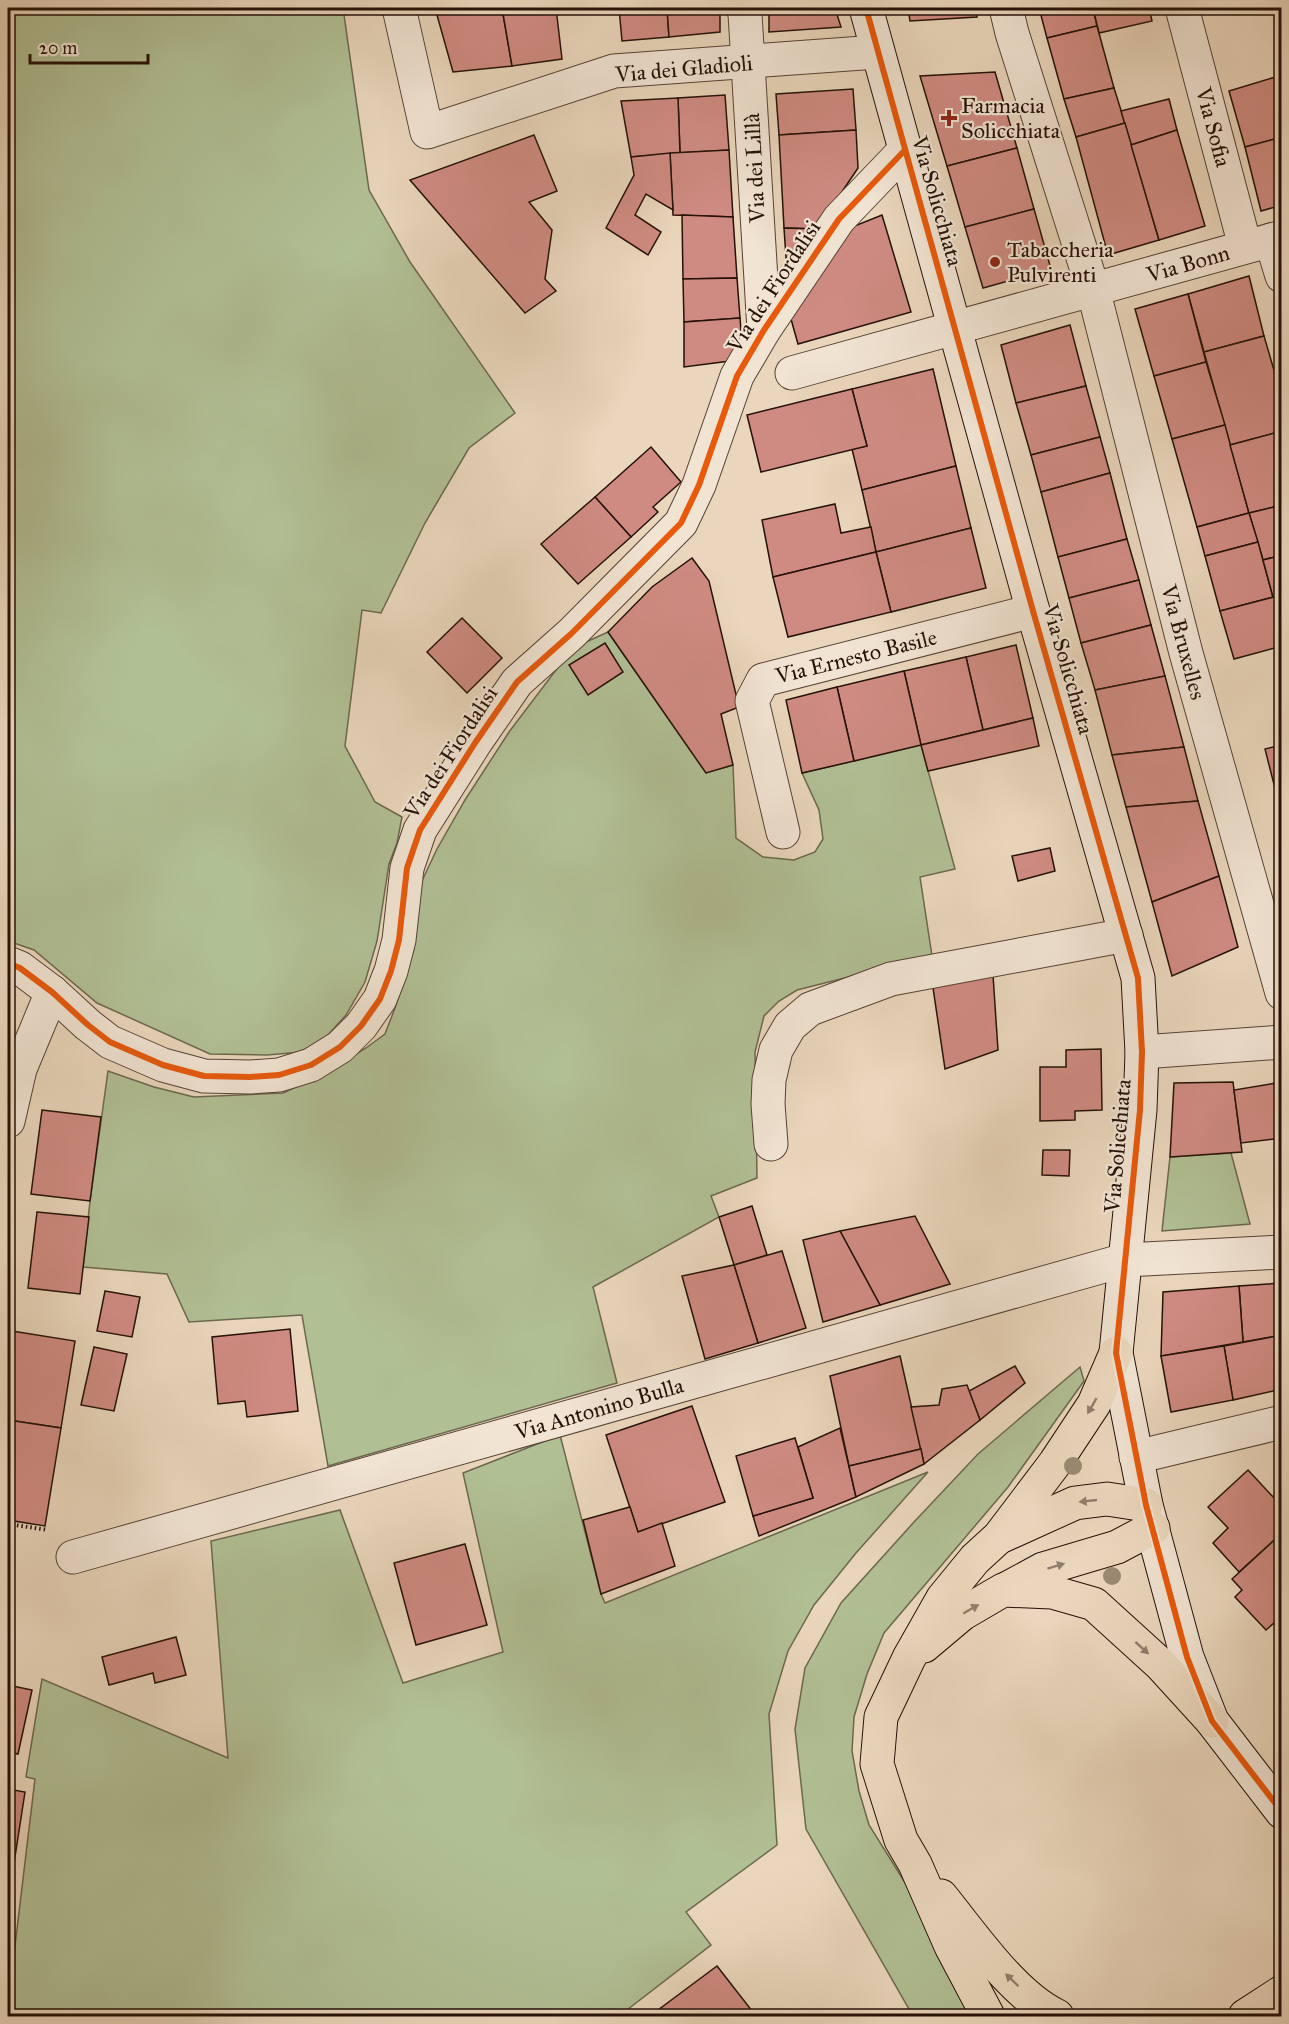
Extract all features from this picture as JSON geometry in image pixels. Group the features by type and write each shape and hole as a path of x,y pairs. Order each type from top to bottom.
{"main road":[{"path":"988,2016 951,1946 915,1864 901,1840 877,1764 881,1717 909,1658 943,1598 975,1559 999,1537 1055,1463 1095,1404 1116,1353"},
{"path":"909,1658 962,1614 1043,1569 1117,1547 1149,1516 1107,1499 1075,1503 999,1537"},
{"path":"1003,1590 1052,1592 1094,1604 1160,1664 1212,1721"},
{"path":"915,1864 1008,1977 1046,2011 1058,2016"},
{"path":"1245,2016 1281,1992"}],"street":[{"name":"Via dei Gladioli","path":"399,8 427,132 614,71 877,52"},
{"name":"Via dei Lillà","path":"743,8 764,330"},
{"name":"Via Solicchiata","path":"866,8 1033,611 1138,978 1142,1052 1140,1110 1116,1353 1149,1516 1187,1657 1212,1721"},
{"name":"Via Bruxelles","path":"1006,8 1093,289 1186,653 1281,993"},
{"name":"Via Sofia","path":"1182,8 1266,241 1281,276"},
{"name":"Via dei Fiordalisi","path":"8,963 52,992 88,1026 110,1042 163,1065 204,1076 279,1075 311,1065 340,1047 361,1026 380,999 392,971 399,940 407,868 420,830 517,682 572,633 681,523 699,485 737,376 764,330 839,219 905,150"},
{"name":"Via Bonn","path":"792,373 1266,241"},
{"name":"Via Ernesto Basile","path":"783,832 752,701 763,680 1033,611"},
{"path":"771,1144 769,1080 776,1050 790,1026 810,1009 891,979 1126,935"},
{"path":"8,1121 20,1069 52,992"},
{"path":"1142,1052 1281,1042"},
{"name":"Via Antonino Bulla","path":"73,1557 1125,1260 1281,1252"},
{"path":"1136,1457 1281,1422"},
{"path":"1212,1721 1281,1812"}],"green space":[{"path":"8,8 343,8 369,190 410,262 515,413 469,448 425,523 381,613 362,610 345,746 375,802 402,817 397,843 389,864 377,941 365,982 346,1015 328,1035 301,1052 267,1055 210,1054 97,1003 34,950 8,941"},
{"path":"608,632 706,773 733,765 736,838 763,857 794,860 815,852 823,839 819,810 802,773 921,745 955,869 920,877 932,956 797,990 779,1001 764,1016 755,1052 757,1178 711,1196 719,1217 593,1287 617,1383 328,1466 302,1315 189,1322 167,1274 83,1267 108,1071 154,1087 194,1097 283,1093 324,1074 385,1034 414,949 420,885 437,849 465,800 509,732 559,666 586,642"},
{"path":"1231,1153 1250,1224 1162,1231 1170,1157"},
{"path":"1080,1367 1084,1381 1008,1487 884,1633 867,1674 854,1717 852,1751 859,1791 869,1825 914,1897 980,2016 913,2016 806,1829 795,1729 805,1668 841,1603 914,1522 978,1454"},
{"path":"560,1435 605,1603 928,1472 856,1553 814,1605 788,1651 769,1714 777,1845 686,1912 711,1945 619,2016 8,2016 35,1779 26,1777 42,1679 228,1758 211,1541 340,1510 403,1683 503,1652 463,1473"}],"building":[{"path":"435,8 502,8 512,66 453,72"},
{"path":"502,8 556,8 562,59 512,66"},
{"path":"619,8 667,8 669,37 622,41"},
{"path":"667,8 720,8 720,32 669,37"},
{"path":"769,8 835,8 841,27 769,32"},
{"path":"908,8 974,8 977,17 910,21"},
{"path":"1039,8 1093,8 1097,26 1047,38"},
{"path":"1093,8 1149,8 1152,21 1099,33"},
{"path":"1097,26 1114,88 1064,99 1047,38"},
{"path":"995,72 1017,148 947,166 920,76"},
{"path":"1282,75 1282,137 1245,147 1229,91"},
{"path":"1114,88 1125,123 1076,137 1064,99"},
{"path":"853,89 856,130 779,135 776,94"},
{"path":"725,95 729,150 680,153 678,98"},
{"path":"678,98 680,153 631,157 621,101"},
{"path":"1169,99 1177,130 1131,145 1121,111"},
{"path":"1125,123 1159,240 1108,255 1076,137"},
{"path":"856,130 858,168 817,229 784,228 779,135"},
{"path":"1177,130 1205,226 1159,240 1131,145"},
{"path":"534,135 557,191 529,202 552,230 545,279 556,291 525,313 410,180"},
{"path":"1282,137 1282,205 1261,211 1245,147"},
{"path":"1017,148 1034,209 965,227 947,166"},
{"path":"729,150 733,217 673,215 670,153"},
{"path":"670,153 673,210 646,194 635,215 661,232 648,255 606,228 634,175 631,157"},
{"path":"1034,209 1051,269 983,288 965,227"},
{"path":"682,215 733,217 737,278 683,279"},
{"path":"882,215 911,312 798,344 791,319 847,229"},
{"path":"784,228 817,229 787,272"},
{"path":"1249,276 1264,336 1204,352 1188,294"},
{"path":"737,278 740,318 684,322 683,279"},
{"path":"1188,294 1206,362 1154,376 1135,309"},
{"path":"740,318 742,344 730,361 684,367 684,322"},
{"path":"1070,325 1086,386 1016,403 1001,345"},
{"path":"1264,336 1282,398 1282,431 1230,445 1204,352"},
{"path":"1206,362 1225,425 1172,439 1154,376"},
{"path":"933,369 956,466 862,490 852,449 867,446 852,389"},
{"path":"1086,386 1100,437 1031,455 1016,403"},
{"path":"852,389 867,446 761,472 747,415"},
{"path":"1225,425 1249,513 1197,527 1172,439"},
{"path":"1282,431 1282,505 1249,513 1230,445"},
{"path":"1100,437 1110,473 1041,492 1031,455"},
{"path":"651,447 681,482 653,507 658,512 631,537 595,497"},
{"path":"956,466 971,528 876,552 862,490"},
{"path":"1110,473 1127,539 1058,557 1041,492"},
{"path":"595,497 631,537 578,584 541,544"},
{"path":"835,504 841,533 871,527 876,552 773,577 762,520"},
{"path":"1282,505 1282,555 1263,560 1249,513"},
{"path":"1249,513 1258,542 1205,556 1197,527"},
{"path":"971,528 986,588 891,612 876,552"},
{"path":"1127,539 1139,580 1069,598 1058,557"},
{"path":"1258,542 1273,597 1220,611 1205,556"},
{"path":"876,552 891,612 788,637 773,577"},
{"path":"1282,555 1282,595 1273,597 1263,560"},
{"path":"692,558 709,581 739,707 721,714 733,765 706,773 608,632 652,587"},
{"path":"1139,580 1151,625 1081,643 1069,598"},
{"path":"1282,595 1282,646 1234,659 1220,611"},
{"path":"462,618 502,658 467,693 427,652"},
{"path":"1151,625 1165,676 1095,690 1081,643"},
{"path":"605,643 623,672 588,695 569,665"},
{"path":"1016,645 1033,718 983,730 966,657"},
{"path":"966,657 983,730 921,745 904,671"},
{"path":"904,671 921,745 854,761 837,687"},
{"path":"1165,676 1184,747 1112,755 1095,690"},
{"path":"837,687 854,761 802,773 786,700"},
{"path":"1033,718 1039,746 928,771 921,745"},
{"path":"1282,745 1282,816 1265,749"},
{"path":"1184,747 1198,801 1126,807 1112,755"},
{"path":"1198,801 1219,876 1152,902 1126,807"},
{"path":"1050,848 1055,871 1018,881 1012,856"},
{"path":"1219,876 1238,947 1172,976 1152,902"},
{"path":"993,975 998,1050 945,1069 932,981"},
{"path":"1101,1049 1102,1110 1075,1111 1075,1120 1040,1121 1040,1067 1066,1067 1066,1050"},
{"path":"1233,1082 1242,1152 1170,1157 1174,1083"},
{"path":"1282,1082 1282,1138 1241,1143 1234,1090"},
{"path":"42,1110 101,1117 90,1201 31,1194"},
{"path":"1043,1150 1070,1150 1069,1176 1042,1175"},
{"path":"752,1206 767,1255 734,1265 719,1217"},
{"path":"37,1212 89,1217 80,1294 28,1288"},
{"path":"915,1216 950,1284 880,1305 840,1231"},
{"path":"840,1231 880,1305 823,1322 803,1240"},
{"path":"782,1251 806,1328 758,1343 734,1265"},
{"path":"734,1265 758,1343 705,1359 682,1276"},
{"path":"1282,1283 1282,1335 1243,1342 1239,1286"},
{"path":"1239,1286 1243,1342 1161,1356 1163,1292"},
{"path":"105,1291 140,1297 132,1337 97,1331"},
{"path":"290,1329 298,1411 247,1417 245,1401 218,1404 212,1337"},
{"path":"12,1331 75,1341 61,1428 8,1420 8,1357"},
{"path":"1282,1335 1282,1389 1233,1400 1224,1346"},
{"path":"1224,1346 1233,1400 1171,1412 1161,1356"},
{"path":"94,1347 127,1354 114,1411 81,1405"},
{"path":"900,1356 921,1449 849,1466 830,1376"},
{"path":"1015,1366 1025,1383 980,1420 969,1391"},
{"path":"967,1385 980,1420 924,1464 911,1407 939,1405 942,1389"},
{"path":"692,1406 725,1502 638,1532 606,1435"},
{"path":"8,1420 61,1428 45,1526 8,1520"},
{"path":"840,1428 856,1497 759,1536 753,1516 813,1498 798,1447"},
{"path":"795,1438 813,1498 753,1516 736,1456"},
{"path":"921,1449 924,1464 856,1497 849,1466"},
{"path":"1248,1470 1275,1499 1282,1492 1282,1533 1239,1572 1213,1543 1228,1528 1208,1507"},
{"path":"630,1507 638,1532 662,1523 675,1566 601,1594 583,1520"},
{"path":"1282,1533 1282,1616 1266,1630 1235,1597 1242,1590 1232,1579"},
{"path":"465,1544 487,1625 416,1645 394,1563"},
{"path":"176,1637 186,1675 155,1683 153,1673 109,1685 102,1657"},
{"path":"8,1685 32,1690 18,1754 8,1752"},
{"path":"8,1789 25,1792 12,1876 8,1875"},
{"path":"717,1966 756,2016 650,2016"}],"cycle path":[{"path":"866,8 1033,611 1138,978 1142,1052 1140,1110 1116,1353 1146,1505 1187,1657 1212,1721 1282,1812"},
{"path":"8,963 20,968 52,992 110,1042 163,1065 204,1076 279,1075 311,1065 340,1047 361,1026 380,999 391,971 399,940 407,868 420,830 517,682 572,633 681,523 699,485 737,376 764,330 839,219 905,150"}],"place":[{"name":"Farmacia Solicchiata","path":"949,118"},
{"name":"Tabaccheria Pulvirenti","path":"995,262"}]}
